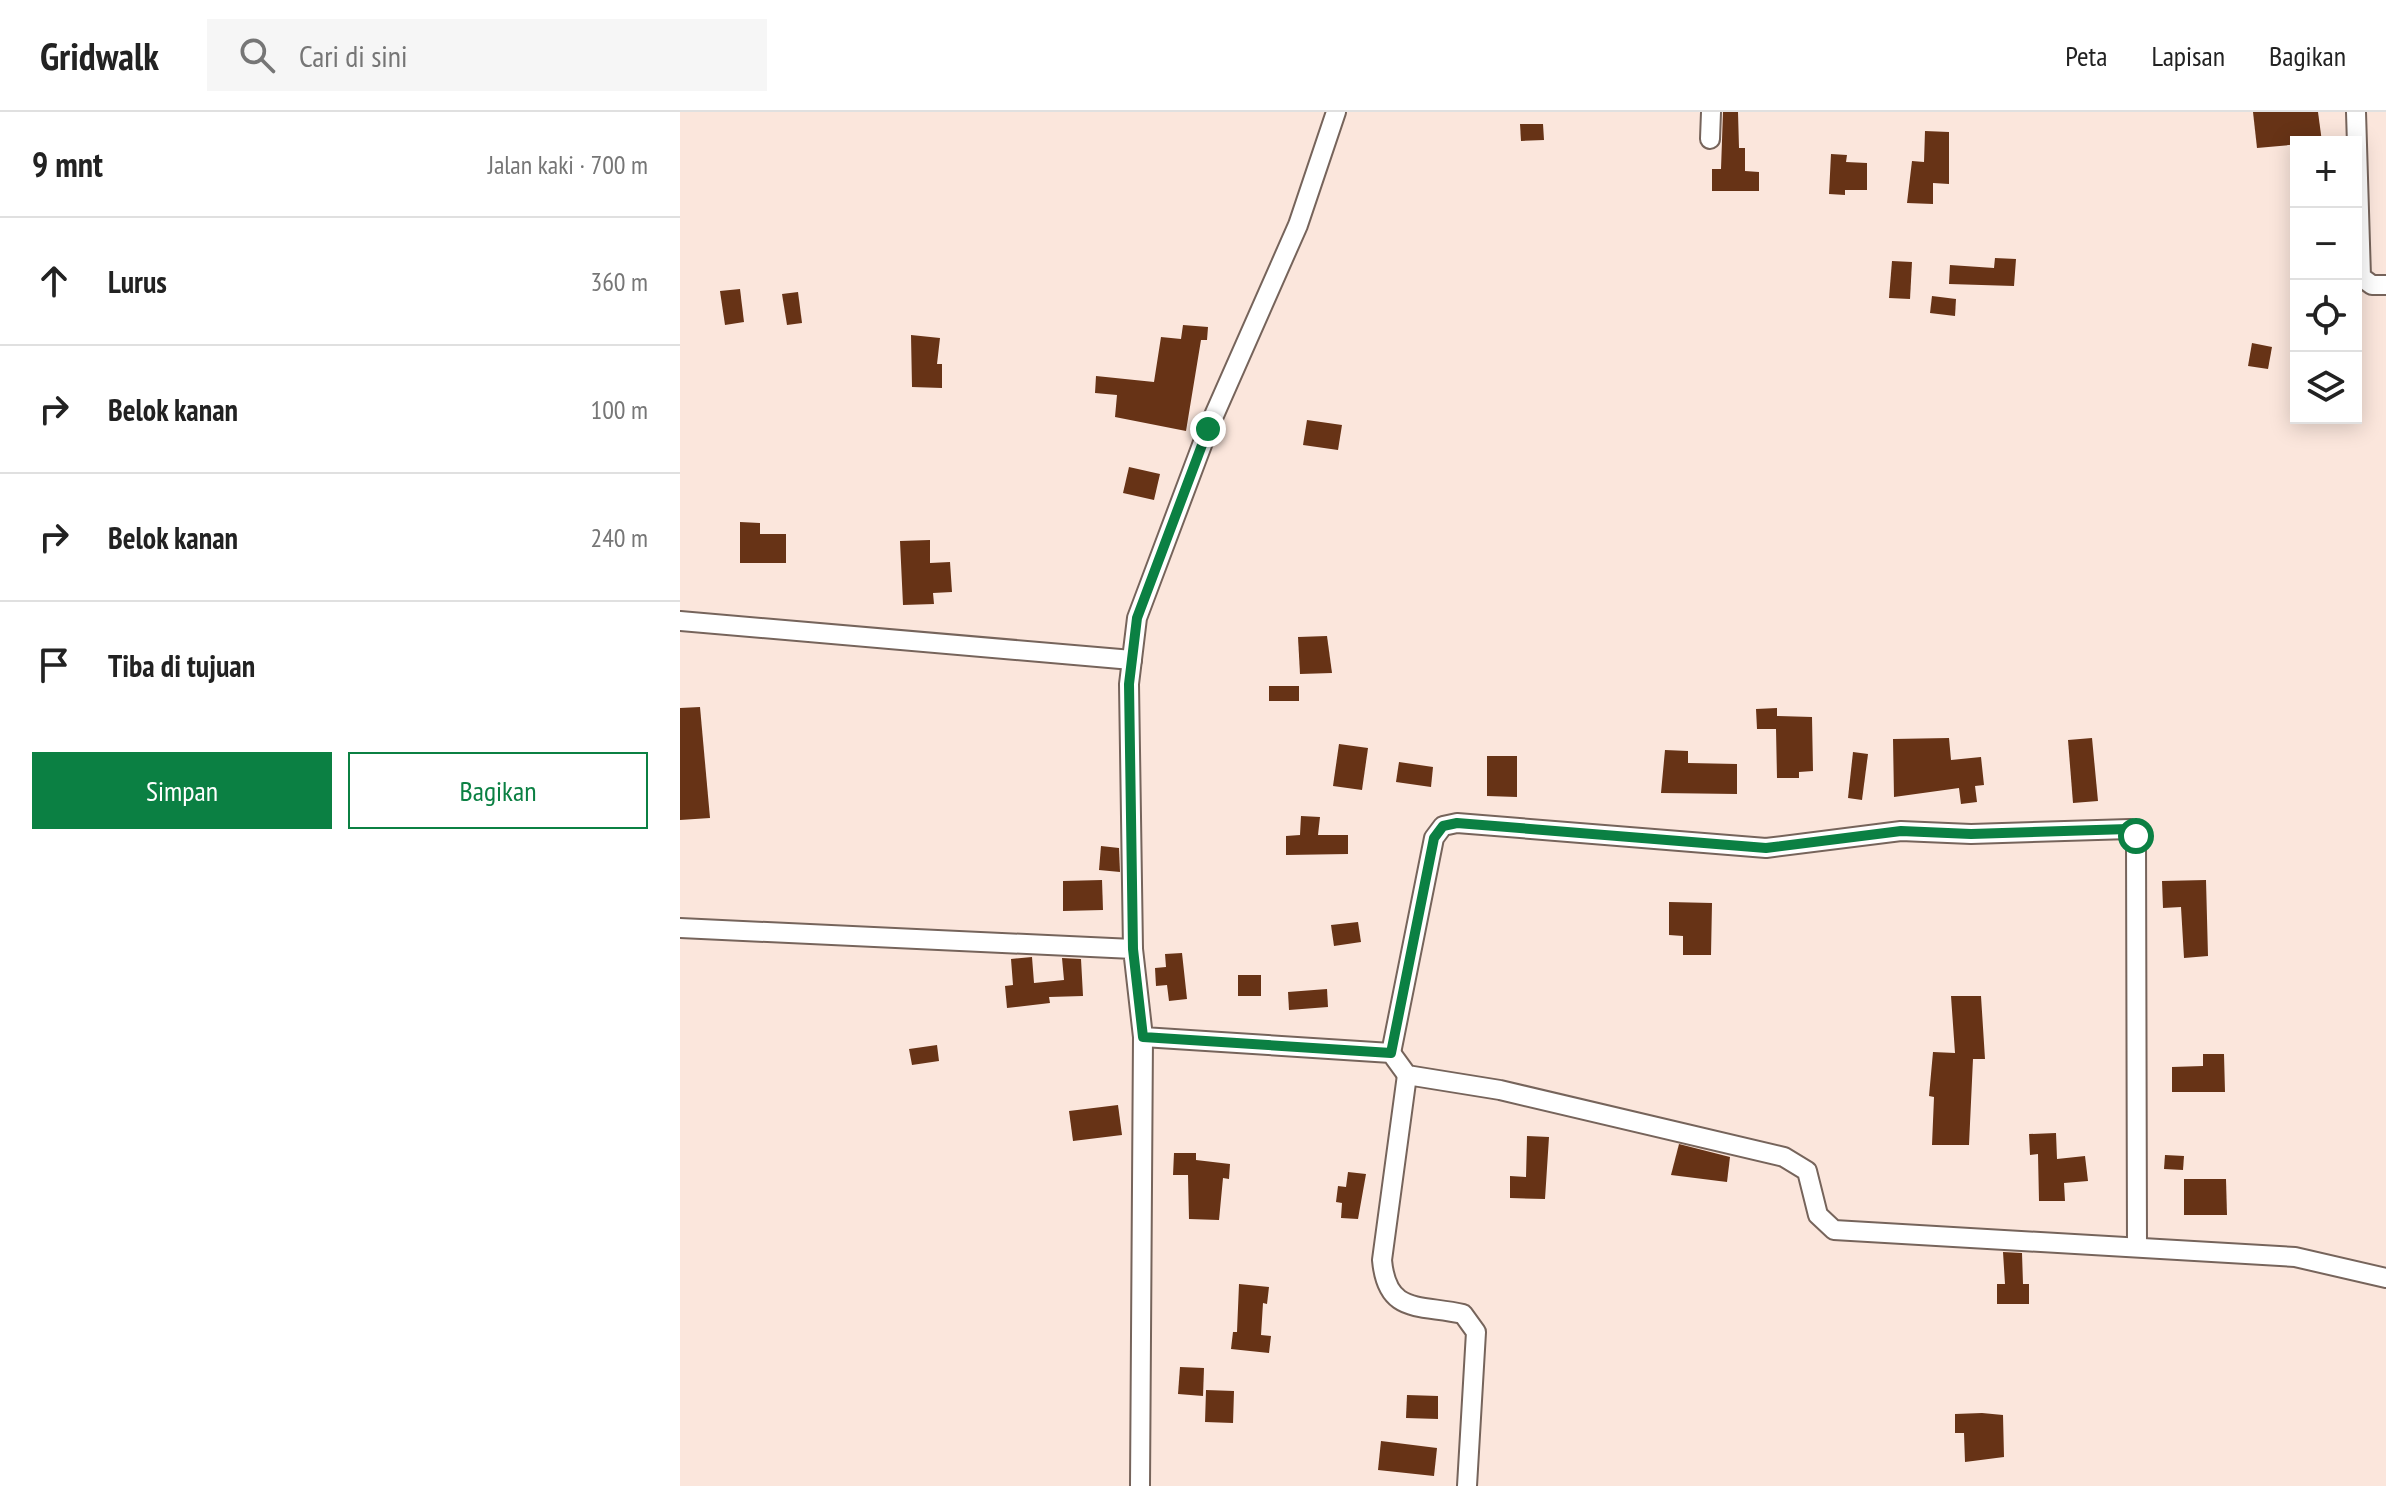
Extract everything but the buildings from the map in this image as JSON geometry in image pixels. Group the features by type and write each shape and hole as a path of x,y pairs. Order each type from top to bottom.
{"street":[{"path":"1140,1486 1143,1037 1133,949 1132,660 1140,607 1208,429 1298,225 1336,112"},
{"path":"1710,139 1711,112"},
{"path":"2356,112 2361,277 2372,285 2386,285"},
{"path":"680,621 1132,660"},
{"path":"1467,1486 1476,1332 1463,1314 1404,1303 1391,1295 1384,1284 1382,1260 1407,1075 1391,1053 1434,838 1443,826 1457,823 1766,848 1901,831 1971,834 2130,829 2136,839 2137,1247"},
{"path":"680,928 1133,949"},
{"path":"1143,1037 1391,1053"},
{"path":"1407,1075 1500,1090 1784,1157 1807,1171 1818,1215 1834,1230 2295,1257 2386,1278"}],"route":[{"path":"1208,429 1140,607 1129,684 1133,949 1143,1037 1391,1053 1434,838 1443,826 1457,823 1718,847 1766,848 1901,831 1971,834 2128,829 2136,836"}]}
